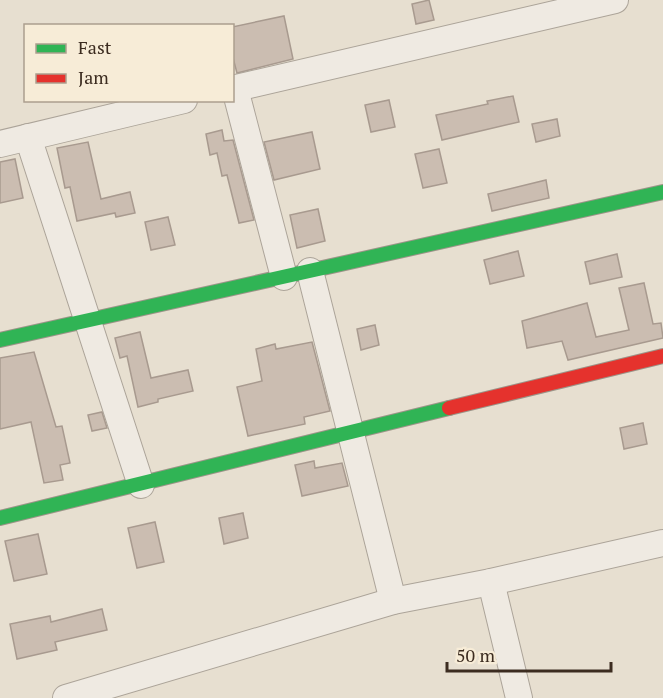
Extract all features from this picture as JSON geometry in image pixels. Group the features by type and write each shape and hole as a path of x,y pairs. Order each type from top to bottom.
{"street":[{"path":"284,277 234,89 615,0"},
{"path":"0,144 176,102"},
{"path":"28,137 141,485"},
{"path":"0,340 663,192"},
{"path":"310,271 393,601"},
{"path":"0,518 663,356"},
{"path":"66,698 393,601 491,582 663,543"},
{"path":"491,582 519,698"}],"building":[{"path":"429,0 434,20 416,24 412,4"},
{"path":"284,16 293,59 237,73 234,62 234,27"},
{"path":"513,96 519,122 442,140 436,115"},
{"path":"389,100 395,127 371,132 365,105"},
{"path":"557,119 560,136 536,142 532,124"},
{"path":"222,130 224,141 233,140 254,220 239,223 227,175 222,176 217,153 210,155 206,134"},
{"path":"312,132 320,169 274,180 264,142"},
{"path":"88,142 101,199 130,192 135,213 116,217 115,213 77,221 70,187 65,188 57,148"},
{"path":"439,149 447,183 423,188 415,154"},
{"path":"15,159 23,198 0,203 0,162"},
{"path":"546,180 549,198 492,211 488,194"},
{"path":"318,209 325,241 297,248 290,215"},
{"path":"168,217 175,245 151,250 145,222"},
{"path":"518,251 524,276 490,284 484,260"},
{"path":"617,254 622,277 590,284 585,262"},
{"path":"644,283 653,324 661,323 663,338 568,360 562,341 527,348 522,321 587,303 596,337 629,330 619,288"},
{"path":"375,325 379,345 361,350 357,329"},
{"path":"140,332 151,378 188,370 193,391 158,399 158,402 138,407 127,356 120,358 115,338"},
{"path":"312,342 330,411 304,417 305,424 248,436 237,387 262,381 256,349 275,344 276,349"},
{"path":"34,352 56,427 62,426 70,463 60,465 63,480 44,483 31,422 0,429 0,358"},
{"path":"102,412 107,428 92,431 88,415"},
{"path":"643,423 647,444 624,449 620,428"},
{"path":"314,461 315,468 342,463 348,486 302,496 295,465"},
{"path":"243,513 248,538 224,544 219,518"},
{"path":"155,522 164,562 137,568 128,528"},
{"path":"38,534 47,574 14,581 5,541"},
{"path":"102,609 107,630 55,642 57,650 17,659 10,624 50,616 51,622"}],"traffic: fast":[{"path":"0,340 663,192"},
{"path":"0,518 449,408"}],"traffic: jam":[{"path":"449,408 663,356"}]}
